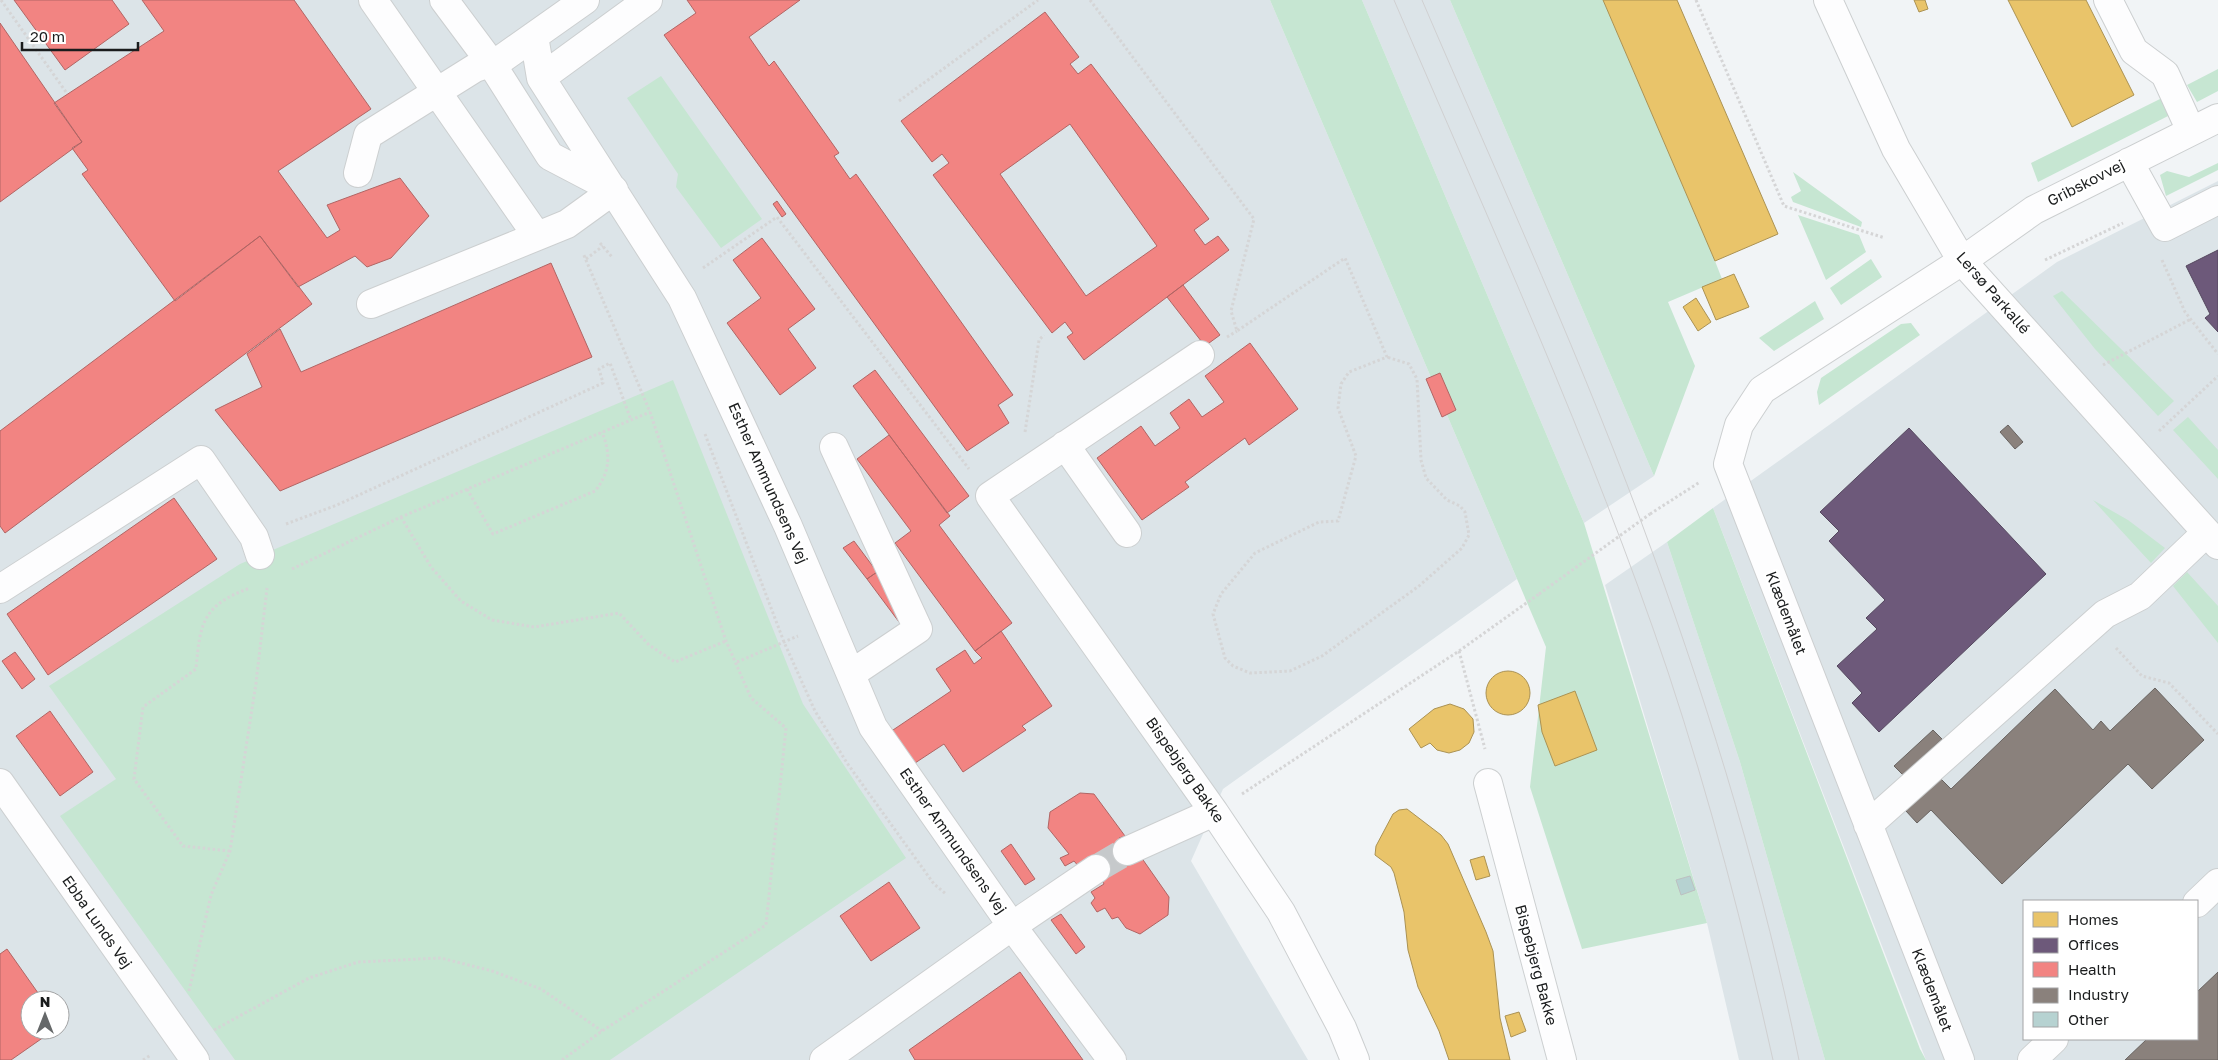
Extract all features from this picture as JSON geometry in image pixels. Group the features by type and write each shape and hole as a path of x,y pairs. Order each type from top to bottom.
{"street":[{"path":"373,0 537,236"},
{"path":"371,304 567,224 614,190 550,156 491,63 444,0"},
{"path":"358,173 368,135 475,68 500,60 585,0"},
{"path":"541,78 648,0"},
{"name":"Lersø Parkallé","path":"1828,0 1896,149 1962,261 2212,539"},
{"path":"2108,0 2134,51 2165,74 2191,131"},
{"name":"Esther Ammundsens Vej","path":"534,36 541,78 675,287 784,517 873,727 1012,926 1112,1060"},
{"name":"Gribskovvej","path":"1962,261 2034,210 2218,118"},
{"path":"2130,162 2165,227 2218,200"},
{"name":"Klædemålet","path":"1960,1060 1728,464 1739,425 1762,390 1962,261"},
{"path":"990,496 1200,355"},
{"path":"1065,445 1127,533"},
{"path":"834,447 918,629 851,674"},
{"path":"0,589 201,460 257,546"},
{"name":"Bispebjerg Bakke","path":"990,496 1214,812 1281,912 1342,1028 1355,1060"},
{"path":"1868,825 2094,623 2105,614 2140,596 2212,539"},
{"name":"Bispebjerg Bakke","path":"1488,783 1562,1060"},
{"name":"Ebba Lunds Vej","path":"0,784 195,1060"},
{"path":"1128,851 1214,812"},
{"path":"1012,926 1096,869"},
{"path":"2198,902 2218,883"},
{"name":"Esther Ammundsens Vej","path":"824,1060 1012,926"},
{"path":"2032,1060 2053,1040"}],"path":[{"path":"2,0 66,92"},
{"path":"899,102 1038,0"},
{"path":"1090,0 1254,219 1231,311 1237,331 1345,258 1387,357 1409,364 1417,379 1421,460 1426,478 1447,500 1460,506 1464,512 1469,535 1462,548 1419,586 1322,656 1290,671 1250,673 1233,666 1225,658 1213,614 1221,594 1256,554 1319,522 1338,521 1356,456 1338,408 1341,384 1349,372 1387,357"},
{"path":"1696,0 1784,206 1885,238"},
{"path":"675,287 777,217 990,496"},
{"path":"562,1060 602,1031 766,924 786,728 751,698 737,662 726,641 650,412 586,259 567,224"},
{"path":"586,259 602,246"},
{"path":"2162,259 2190,319 2218,354"},
{"path":"2071,382 2190,319"},
{"path":"1018,477 1039,340 1044,335"},
{"path":"188,994 211,895 230,851 256,683 267,581 257,546 337,505 602,383 599,369 610,363 631,420"},
{"path":"2135,453 2218,376"},
{"path":"230,851 183,846 134,779 143,707 196,669 199,639 207,613 226,596 267,581 401,517 650,412"},
{"path":"467,489 492,534 586,495 594,491 604,480 609,449 602,432"},
{"path":"1214,812 1459,651 1650,514 1696,484"},
{"path":"401,517 432,567 461,601 492,620 534,627 619,613 649,645 675,662 726,641"},
{"path":"737,662 830,623"},
{"path":"2094,623 2142,676 2169,683 2218,734"},
{"path":"1459,651 1488,758 1488,783"},
{"path":"206,1034 309,978 358,962 441,958 492,970 541,989 602,1031"}],"shaded area":[{"path":"0,0 1270,0 1517,579 1223,789 1191,861 1308,1060 0,1060"},
{"path":"1362,0 1450,0 1654,476 1584,523"},
{"path":"2218,181 2218,1060 1926,1060 1713,508 2057,262"},
{"path":"1667,542 1740,762 1825,1060 1739,1060 1707,923 1605,585"}],"green space":[{"path":"1270,0 1362,0 1584,523 1707,923 1582,949 1530,787 1546,647"},
{"path":"1450,0 1603,0 1715,261 1722,279 1668,302 1695,366 1654,476"},
{"path":"2218,69 2218,91 2197,102 2187,85"},
{"path":"661,76 762,219 721,248 676,187 678,174 627,98"},
{"path":"2162,98 2172,114 2038,182 2031,163"},
{"path":"2218,163 2218,170 2166,196 2160,175 2167,171 2189,177"},
{"path":"1793,172 1862,222 1861,227 1793,202 1791,197 1801,191"},
{"path":"1798,215 1859,235 1866,252 1826,280"},
{"path":"1871,259 1882,277 1841,305 1830,288"},
{"path":"2062,291 2174,401 2158,416 2095,349 2053,296"},
{"path":"1815,301 1824,319 1774,351 1759,338"},
{"path":"1911,323 1920,335 1819,405 1817,392 1821,378 1901,324"},
{"path":"673,380 803,704 906,858 610,1060 235,1060 60,816 116,779 49,686 240,564"},
{"path":"2188,417 2218,450 2218,479 2173,430"},
{"path":"2093,500 2128,520 2165,548 2151,563"},
{"path":"1713,508 1920,1049 1926,1060 1825,1060 1740,762 1667,542"},
{"path":"2187,572 2218,606 2218,643 2173,586"}],"building: Homes":[{"path":"1603,0 1677,0 1778,234 1715,261"},
{"path":"1914,0 1925,0 1928,9 1919,12"},
{"path":"2008,0 2086,0 2134,95 2072,127"},
{"path":"1734,274 1749,307 1716,320 1702,287"},
{"path":"1696,298 1711,322 1698,331 1683,307"},
{"path":"1512,671 1524,677 1529,684 1529,702 1524,709 1517,714 1504,715 1496,712 1489,705 1486,689 1489,681 1496,674"},
{"path":"1575,691 1597,750 1555,766 1542,732 1538,705"},
{"path":"1450,704 1464,709 1473,719 1474,732 1469,743 1460,750 1449,753 1437,750 1430,743 1421,748 1409,729 1434,709"},
{"path":"1407,809 1441,835 1448,844 1486,932 1493,951 1500,1018 1510,1060 1449,1060 1439,1031 1418,987 1408,950 1404,912 1394,873 1391,867 1375,855 1376,846 1393,814 1399,810"},
{"path":"1484,856 1490,876 1476,880 1470,860"},
{"path":"1519,1012 1526,1031 1511,1037 1505,1016"}],"building: Offices":[{"path":"2218,250 2218,332 2205,318 2210,314 2186,266"},
{"path":"1909,428 2046,574 1879,732 1852,703 1862,693 1837,666 1877,629 1866,618 1885,600 1829,541 1839,531 1820,512"}],"building: Health":[{"path":"14,0 112,0 129,24 65,70"},
{"path":"142,0 294,0 371,109 278,171 327,238 340,230 327,205 400,178 429,216 391,258 367,267 355,256 298,287 260,236 175,301 82,174 88,170 72,148 82,142 54,103 164,31"},
{"path":"687,0 800,0 749,37 769,66 774,61 839,153 834,156 850,179 856,174 1013,395 998,405 1009,423 967,451 664,35 696,13"},
{"path":"1045,12 1079,57 1070,64 1078,74 1091,64 1209,219 1194,230 1205,245 1218,236 1229,250 1084,360 1067,337 1073,333 1065,322 1052,333 933,175 949,163 942,154 932,162 901,121","holes":["1070,124 1157,246 1086,296 1000,174"]},
{"path":"0,23 82,142 0,202"},
{"path":"777,201 786,214 782,217 773,204"},
{"path":"260,236 312,304 5,533 0,526 0,431"},
{"path":"762,238 815,309 788,329 816,368 780,395 727,323 761,298 733,260"},
{"path":"551,263 592,357 280,491 215,410 262,387 247,354 280,329 301,372"},
{"path":"1183,285 1220,335 1205,346 1167,297"},
{"path":"1250,343 1298,409 1249,445 1245,438 1185,482 1189,487 1142,520 1097,458 1141,426 1155,446 1180,428 1170,413 1189,399 1202,417 1224,402 1205,376"},
{"path":"875,370 969,496 947,513 853,386"},
{"path":"1440,373 1456,410 1442,417 1426,379"},
{"path":"889,435 950,516 939,525 1012,623 975,651 895,543 911,531 857,459"},
{"path":"174,498 217,559 48,675 7,614"},
{"path":"854,541 877,572 867,579 843,548"},
{"path":"877,572 909,614 899,622 867,579"},
{"path":"1001,631 1052,706 1022,726 1026,730 963,772 944,744 912,765 890,732 951,691 936,669 965,650 974,664 982,658 975,651"},
{"path":"15,652 35,679 22,689 2,661"},
{"path":"50,711 93,772 60,796 16,736"},
{"path":"1080,793 1094,794 1125,836 1119,838 1134,862 1141,857 1169,897 1168,915 1140,934 1126,928 1118,917 1112,919 1105,908 1097,912 1091,903 1095,898 1091,892 1104,884 1096,869 1080,868 1074,861 1065,866 1060,858 1069,854 1048,828 1050,812"},
{"path":"1011,844 1035,879 1025,885 1001,851"},
{"path":"889,882 920,928 871,961 840,916"},
{"path":"1061,914 1085,947 1076,954 1051,920"},
{"path":"7,949 36,990 20,990 20,1040 40,1040 11,1060 0,1060 0,954"},
{"path":"1020,972 1083,1060 915,1060 909,1050"}],"building: Industry":[{"path":"2008,425 2023,442 2015,449 2000,432"},
{"path":"2155,688 2204,740 2152,789 2128,764 2002,884 1931,810 1917,823 1906,811 1940,778 1951,789 2055,689 2093,730 2101,721 2110,731"},
{"path":"1933,730 1942,739 1903,775 1894,766"},
{"path":"2218,972 2218,1060 2125,1060 2146,1040 2198,1040 2198,991"}],"building: Other":[{"path":"1690,876 1695,890 1681,895 1676,880"}],"tunnel":[{"path":"1096,869 1127,851"}],"tram line":[{"path":"1394,0 1573,417 1638,586 1668,672 1712,816 1738,913 1773,1060"},
{"path":"1422,0 1571,345 1653,554 1696,678 1735,804 1770,932 1799,1060"}]}
